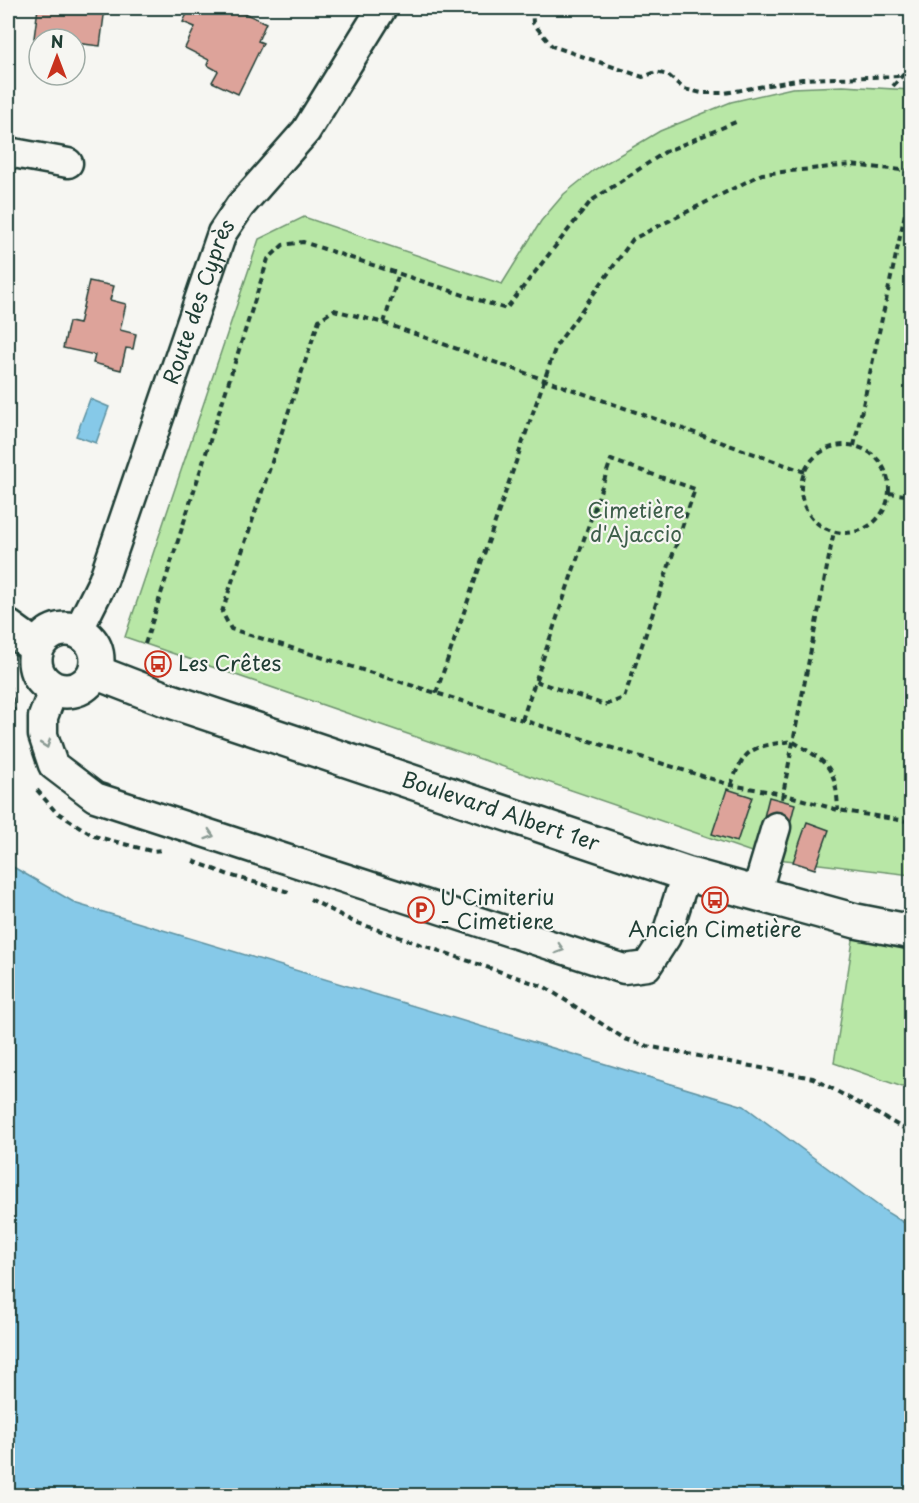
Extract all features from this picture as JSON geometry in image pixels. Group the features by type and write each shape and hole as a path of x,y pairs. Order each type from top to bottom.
{"main road":[{"path":"8,627 38,648"},
{"path":"69,629 78,631 93,644 97,653 95,672 82,686 63,691 54,688 39,676 35,657 38,648 42,639 50,633 69,629"},
{"name":"Boulevard Albert 1er","path":"95,672 176,703 687,874 856,921 912,932"}],"street":[{"name":"Route des Cyprès","path":"78,631 103,582 222,233 240,206 306,131 382,8"},
{"path":"8,152 68,163"},
{"path":"54,688 43,717 43,735 53,765 95,797 624,969 647,966 666,937 687,874"},
{"path":"756,894 776,827"}],"path":[{"path":"532,8 533,23 552,46 644,76 656,72 668,75 684,89 702,93 725,93 802,79 902,76"},
{"path":"893,86 912,65"},
{"path":"145,644 268,259 283,245 303,242 506,309 591,201 665,152 738,121"},
{"path":"436,693 556,346 633,239 762,174 850,165 912,171"},
{"path":"854,446 912,182"},
{"path":"384,323 399,273"},
{"path":"805,472 384,323 334,310 319,320 222,612 231,629 731,785 838,810 912,822"},
{"path":"840,445 854,446 867,450 880,463 889,480 889,493 885,508 876,520 864,529 849,532 834,531 820,525 809,514 803,501 801,486 805,472 813,459 825,450 840,445"},
{"path":"522,720 535,681 611,460 695,489 624,698 605,705 535,681"},
{"path":"889,493 912,496"},
{"path":"783,796 834,531"},
{"path":"8,677 15,716"},
{"path":"731,785 739,763 757,746 792,741 823,760 837,783 838,810"},
{"path":"33,786 55,811 94,836 151,851 165,850"},
{"path":"186,858 229,875 297,895"},
{"path":"309,898 352,921 545,987 625,1039 647,1046 813,1078 912,1133"}],"green space":[{"name":"Cimetière d'Ajaccio","path":"843,86 911,90 911,875 769,858 125,637 259,239 304,217 502,284 541,221 564,194 594,170 660,131 731,102 792,88"},
{"path":"856,921 911,932 911,1090 834,1063"}],"water":[{"path":"90,399 109,407 96,443 76,436"},
{"path":"8,864 77,904 744,1106 888,1213 911,1227 911,1495 8,1495"}],"building":[{"path":"38,8 105,8 100,46 87,44 87,27 35,27"},
{"path":"190,8 233,8 266,23 258,41 263,43 238,94 212,82 218,71 207,65 209,60 185,48 195,27 183,22"},
{"path":"89,281 114,286 110,300 126,304 120,330 136,334 133,349 126,348 121,370 93,363 95,355 63,348 69,322 79,324"},
{"path":"727,789 752,797 737,842 712,834"},
{"path":"769,797 795,804 789,828 763,821"},
{"path":"807,822 829,830 815,869 793,862"}],"place":[{"name":"Les Crêtes","path":"158,664"},
{"name":"Ancien Cimetière","path":"715,900"},
{"name":"U Cimiteriu - Cimetiere","path":"421,910"}]}
